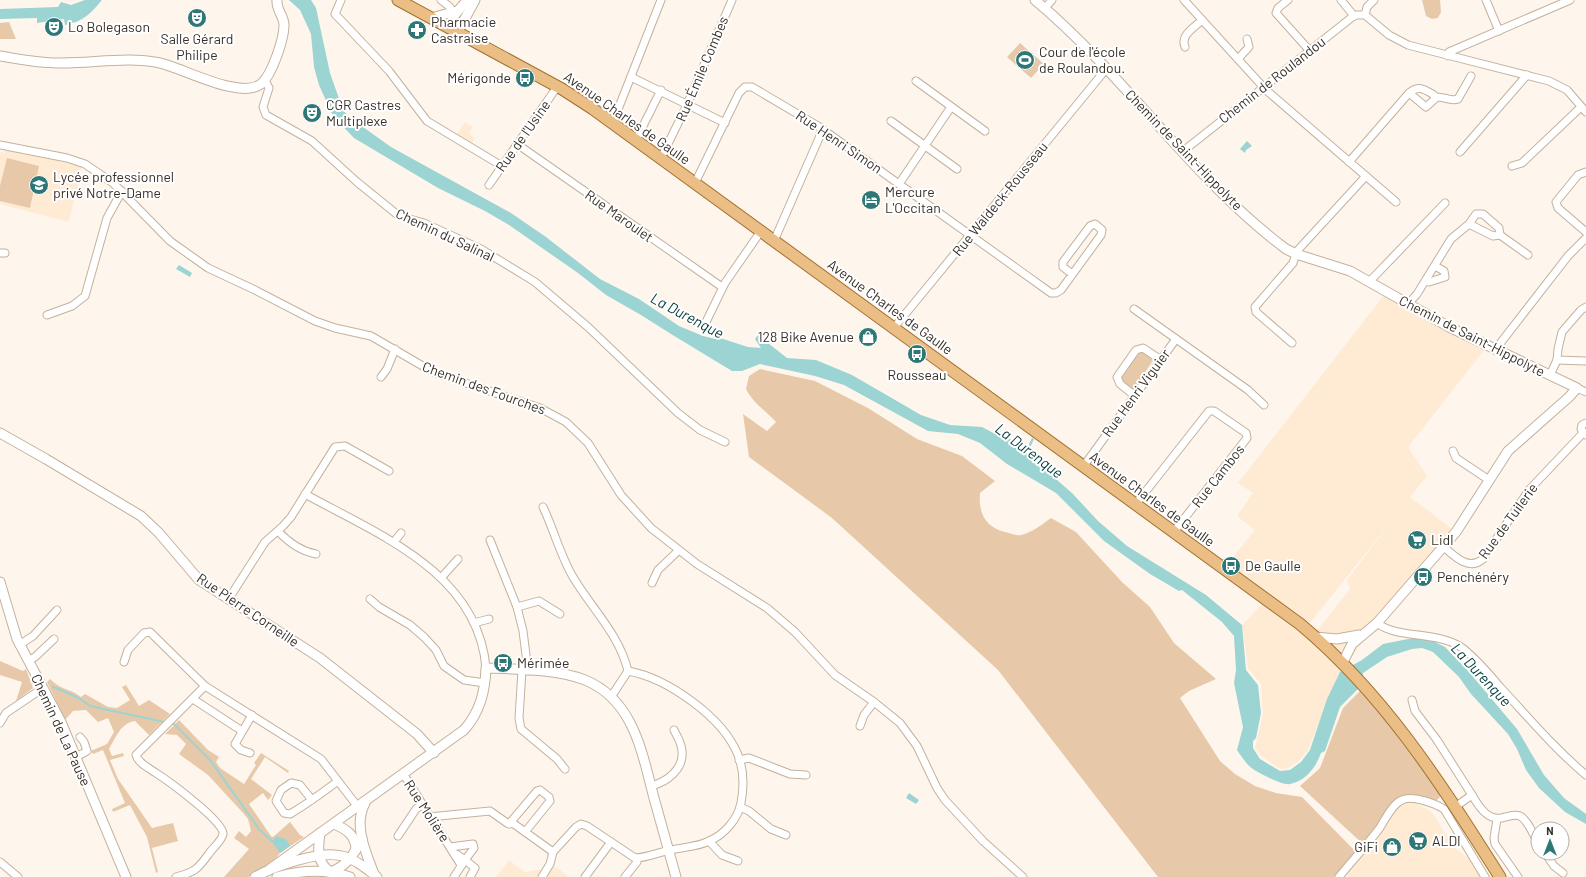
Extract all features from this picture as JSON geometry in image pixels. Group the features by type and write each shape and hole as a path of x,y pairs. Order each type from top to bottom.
{"main road":[{"name":"Avenue Charles de Gaulle","path":"398,0 557,87 611,122 1082,467 1289,616 1315,637 1344,665 1368,690 1414,746 1500,877"}],"street":[{"path":"0,56 58,63 144,61 160,63 226,85 243,88 256,87 264,80 277,54 284,26 277,10 277,0"},
{"path":"341,0 335,11 336,16 389,71 427,121 502,166"},
{"path":"441,0 450,7 454,14"},
{"path":"454,31 451,22 454,14 467,0"},
{"path":"454,31 475,0"},
{"path":"611,122 631,77 661,0"},
{"name":"Rue Émile Combes","path":"660,158 688,104 732,0"},
{"name":"Chemin de Saint-Hippolyte","path":"1036,0 1107,68 1182,152 1238,208 1281,244 1296,254 1344,268 1451,328 1586,392"},
{"path":"1045,8 1052,0"},
{"path":"1288,0 1278,8 1276,13 1310,51"},
{"path":"1341,0 1354,16 1365,15 1403,43 1448,56 1528,75 1558,85 1572,96 1584,109 1522,163 1512,166"},
{"path":"1365,15 1367,7 1374,0"},
{"path":"1486,0 1499,31"},
{"path":"1448,56 1449,52 1570,0"},
{"path":"1186,1 1264,88 1396,202"},
{"path":"431,18 454,14"},
{"name":"Chemin de Roulandou","path":"1182,152 1354,16"},
{"path":"1185,47 1182,40 1184,36 1202,20"},
{"path":"1238,59 1249,48 1247,39"},
{"name":"Rue Waldeck-Rousseau","path":"893,329 1107,68"},
{"path":"1460,152 1528,75"},
{"path":"1349,162 1409,93 1419,87 1435,97 1443,96 1454,100 1458,99 1471,76"},
{"path":"631,77 661,90 725,123"},
{"name":"Chemin du Salinal","path":"264,80 269,88 263,106 266,115 312,141 357,182 399,216 424,223 481,249 535,282 588,327 678,413 700,430 725,442"},
{"path":"916,81 985,132"},
{"name":"Rue de l'Usine","path":"490,185 557,87"},
{"name":"Rue Henri Simon","path":"695,183 741,91 745,87 752,87 823,130 1050,293 1059,292 1072,274 1101,233 1101,228 1095,224 1090,225 1063,262 1063,267 1072,274"},
{"path":"636,140 661,90"},
{"path":"1409,93 1426,107 1435,100 1435,97"},
{"path":"899,184 951,107"},
{"path":"891,121 957,169"},
{"path":"774,241 823,130"},
{"name":"Rue Maroulet","path":"517,144 722,288"},
{"name":"Chemin des Fourches","path":"0,145 79,162 103,175 122,192 153,226 198,262 315,321 335,328 367,334 434,372 532,405 549,412 566,422 592,448 626,502 651,528 678,551 767,608 794,632 835,675 874,702 900,723 912,738 936,788 951,808 983,841 1023,877"},
{"path":"1586,172 1578,175 1556,202 1558,208 1586,232"},
{"path":"1292,343 1256,312 1255,307 1293,264 1296,254 1366,176"},
{"path":"47,315 72,306 84,296 107,218 122,192"},
{"path":"1369,282 1444,203"},
{"path":"1408,304 1426,280 1451,239 1469,224 1476,214 1483,214 1499,228 1500,236"},
{"path":"1469,224 1493,236 1500,236 1528,255"},
{"path":"1495,350 1583,240 1579,227"},
{"path":"706,322 722,288 761,231"},
{"path":"1426,280 1429,282 1445,277 1444,272 1435,266"},
{"path":"1550,375 1558,360 1558,349 1562,332 1581,310 1586,307"},
{"name":"Rue Henri Viguier","path":"1134,309 1248,390 1264,405"},
{"name":"Rue Henri Viguier","path":"1082,467 1176,339"},
{"path":"1135,396 1120,384 1118,377 1136,350 1143,348 1160,360"},
{"path":"381,378 387,369 395,349"},
{"path":"1558,360 1586,361"},
{"path":"1344,665 1348,649 1361,635 1377,623 1444,547 1462,524 1489,480 1512,448 1570,397 1576,388"},
{"name":"Rue Cambos","path":"1135,505 1209,411 1214,411 1246,433 1247,438 1173,533"},
{"name":"Rue de Tuilerie","path":"1444,547 1464,562 1476,563 1483,559 1529,490 1584,434 1581,427 1586,422"},
{"name":"Rue Pierre Corneille","path":"0,434 46,459 141,516 159,533 199,580 320,658 358,686 417,734 434,753"},
{"path":"228,600 265,542 291,517 333,450 338,446 345,446 389,471"},
{"path":"1453,451 1456,458 1489,480"},
{"path":"255,877 270,869 320,833 361,807 456,738 470,723 478,710 485,683 486,668 484,651 474,623 458,599 441,578 422,561 394,542 305,494"},
{"path":"543,507 566,564 586,597 615,638 623,654 628,671 611,697"},
{"path":"278,531 287,541 304,552 316,554"},
{"path":"394,542 401,533"},
{"path":"490,540 517,606 523,631 525,671 520,727 557,759 565,769"},
{"path":"652,583 658,570 678,551"},
{"path":"441,578 458,559"},
{"name":"Chemin de La Pause","path":"0,582 12,625 20,645 43,688 76,757 126,877"},
{"path":"370,599 380,607 410,625 424,637 436,650 444,666 464,680 485,683"},
{"path":"517,606 539,601 560,614"},
{"path":"20,645 32,636 57,610"},
{"path":"474,623 490,619"},
{"path":"1377,623 1387,628 1432,637 1459,646 1473,658 1563,755 1586,775"},
{"path":"124,662 128,650 144,633 148,632 205,686 321,759 361,807 359,844 351,859 340,868 330,872"},
{"path":"1315,637 1337,639 1361,635"},
{"path":"28,661 54,639"},
{"path":"486,668 525,671 578,678 592,683 611,697 626,714 636,731 676,877"},
{"path":"542,877 550,864 553,852 576,827 581,824 587,826 637,858 709,842 728,828 740,808 743,783 739,760 732,745 721,729 690,700 658,681 628,671"},
{"path":"176,877 195,871 223,836 223,831 219,824 188,796 142,763 136,755 205,686"},
{"path":"0,723 3,710 43,688"},
{"path":"193,699 242,731"},
{"path":"1412,700 1415,711 1437,740 1484,812 1497,819 1514,815 1520,816 1530,830"},
{"path":"860,726 864,715 874,702"},
{"path":"250,753 241,750 235,744 252,715"},
{"path":"651,786 666,780 674,773 680,764 682,750 674,730"},
{"path":"76,757 87,751 84,742 80,737"},
{"path":"739,760 750,758 790,774 806,775"},
{"name":"Rue Molière","path":"404,775 429,817 463,863"},
{"path":"312,800 300,785 291,783 281,790 276,801 287,814 312,800 338,781"},
{"path":"509,824 537,791 540,790 549,797 550,801 525,832"},
{"path":"1455,807 1472,795"},
{"path":"1339,877 1379,829 1395,805 1401,800 1407,798 1437,805 1444,809 1485,877"},
{"path":"398,836 416,809 422,805"},
{"path":"740,808 749,811 771,829 786,835"},
{"path":"429,817 490,811 509,824 514,824 553,852"},
{"path":"1497,819 1494,841 1518,877"},
{"path":"334,824 347,831 359,844 376,876"},
{"path":"320,833 318,856 324,867 330,872"},
{"path":"585,877 611,842"},
{"path":"709,842 722,855 738,861"},
{"name":"Rue Molière","path":"452,850 473,844 474,848 463,863 461,869 454,877"},
{"path":"270,869 318,856 338,855 351,859 376,876"},
{"path":"625,877 637,862 637,858"},
{"path":"1551,861 1554,866 1563,873"},
{"path":"0,862 18,877"},
{"path":"463,863 475,868 470,877"},
{"path":"277,877 299,872 330,872 350,877"}],"shaded area":[{"path":"1422,0 1440,0 1441,12 1438,18 1432,19 1426,16"},
{"path":"9,22 16,39 0,39 0,23"},
{"name":"Cour de l'école de Roulandou.","path":"1020,43 1044,64 1031,78 1007,57"},
{"path":"465,122 473,127 469,134 475,138 472,143 457,134"},
{"name":"Lycée professionnel privé Notre-Dame","path":"6,150 82,166 69,222 0,204 0,152 4,153"},
{"path":"7,158 39,166 30,208 0,201 0,186"},
{"path":"1384,295 1485,349 1408,447 1427,476 1410,497 1456,532 1377,623 1340,672 1308,750 1298,762 1288,768 1280,769 1261,756 1255,748 1263,714 1261,684 1248,668 1242,625 1263,603 1312,637 1350,589 1347,580 1393,519 1310,623 1228,563 1255,530 1237,516 1253,493 1238,483"},
{"path":"1143,351 1154,359 1133,390 1122,382 1121,377 1138,352"},
{"path":"760,369 815,381 868,408 917,439 962,456 995,481 980,493 980,501 982,514 995,528 1015,535 1021,535 1033,530 1051,518 1076,532 1122,582 1150,607 1174,643 1216,679 1189,691 1180,698 1220,761 1235,774 1255,786 1276,793 1302,797 1356,852 1334,877 1158,877 998,670 832,518 749,457 743,414 767,431 776,422 756,402 746,389 749,376"},
{"path":"0,661 23,671 26,669 33,688 16,701 22,682 0,675"},
{"path":"50,679 58,686 81,697 85,694 108,707 117,708 130,700 122,687 126,685 139,706 149,700 170,714 149,735 135,721 130,722 119,731 109,749 112,756 123,753 124,756 110,760 118,779 152,828 173,823 178,841 152,848 158,872 156,873 147,837 130,805 113,812 112,809 125,803 103,750 93,754 91,751 107,744 114,732 108,718 98,722 86,710 73,711 65,720 47,682"},
{"path":"1362,689 1406,742 1439,792 1440,797 1436,801 1401,797 1364,845 1300,786 1320,768 1343,708"},
{"path":"179,720 208,750 219,757 216,762 220,768 244,784 256,765 254,763 261,753 289,771 288,773 265,757 251,779 272,795 268,800 263,793 249,804 271,836 273,837 290,822 300,835 304,837 280,853 272,863 248,877 224,877 249,849 234,838 239,831 246,837 251,831 248,819 208,775 179,754 186,744 177,735 165,734"},
{"path":"1411,801 1431,811 1455,848 1493,877 1349,877 1346,873 1400,805"},
{"path":"509,860 525,872 556,867 569,877 496,877"}],"water":[{"path":"85,0 102,0 82,19 65,25 64,19 37,23 37,18 0,19 0,9 58,7 61,2 71,5"},
{"path":"289,0 311,0 316,8 330,73 343,110 349,117 391,147 511,213 546,237 600,279 639,299 679,326 703,336 715,339 720,338 748,347 761,348 755,339 758,335 787,358 816,360 852,375 921,415 950,425 982,427 1001,437 1009,438 1025,452 1032,438 1034,439 1027,454 1072,493 1098,521 1127,546 1206,595 1242,625 1246,670 1258,685 1261,713 1256,738 1253,741 1253,748 1260,759 1280,771 1290,770 1301,762 1310,750 1327,699 1340,672 1362,660 1383,644 1413,638 1431,640 1445,647 1469,672 1517,729 1544,775 1564,798 1586,814 1586,824 1565,812 1539,788 1526,770 1517,749 1508,734 1471,694 1459,677 1433,652 1422,648 1412,649 1387,657 1363,673 1359,688 1340,707 1325,751 1321,753 1310,773 1306,777 1296,782 1287,784 1271,779 1253,769 1246,763 1237,750 1243,727 1234,683 1236,670 1234,636 1222,622 1182,590 1179,591 1150,574 1104,541 1056,493 1007,464 980,443 958,434 928,431 844,385 815,376 760,364 742,371 732,371 606,295 578,273 509,225 485,211 438,188 354,138 333,116 319,85 314,67 311,34 300,10"},
{"path":"1247,141 1252,146 1246,150 1245,153 1240,149"},
{"path":"179,265 192,273 190,277 176,269"},
{"path":"909,793 919,800 916,804 906,798"},
{"path":"276,836 286,839 290,846 280,853 272,842"}],"waterway":[{"path":"53,687 73,695 90,706 164,722"},
{"path":"174,724 210,760 259,829 272,841"}],"place":[{"name":"Salle Gérard Philipe","path":"197,18"},
{"name":"Lo Bolegason","path":"54,27"},
{"name":"Pharmacie Castraise","path":"417,30"},
{"name":"Cour de l'école de Roulandou.","path":"1025,60"},
{"name":"Mérigonde","path":"525,78"},
{"name":"CGR Castres Multiplexe","path":"312,113"},
{"name":"Lycée professionnel privé Notre-Dame","path":"39,185"},
{"name":"Mercure L'Occitan","path":"871,200"},
{"name":"128 Bike Avenue","path":"868,337"},
{"name":"Rousseau","path":"917,354"},
{"name":"Lidl","path":"1417,540"},
{"name":"De Gaulle","path":"1231,566"},
{"name":"Penchénéry","path":"1423,577"},
{"name":"Mérimée","path":"503,663"},
{"name":"ALDI","path":"1418,841"},
{"name":"GiFi","path":"1392,847"}],"water label":[{"name":"La Durenque","path":"687,316"},
{"name":"La Durenque","path":"1029,451"},
{"name":"La Durenque","path":"1481,675"}]}
